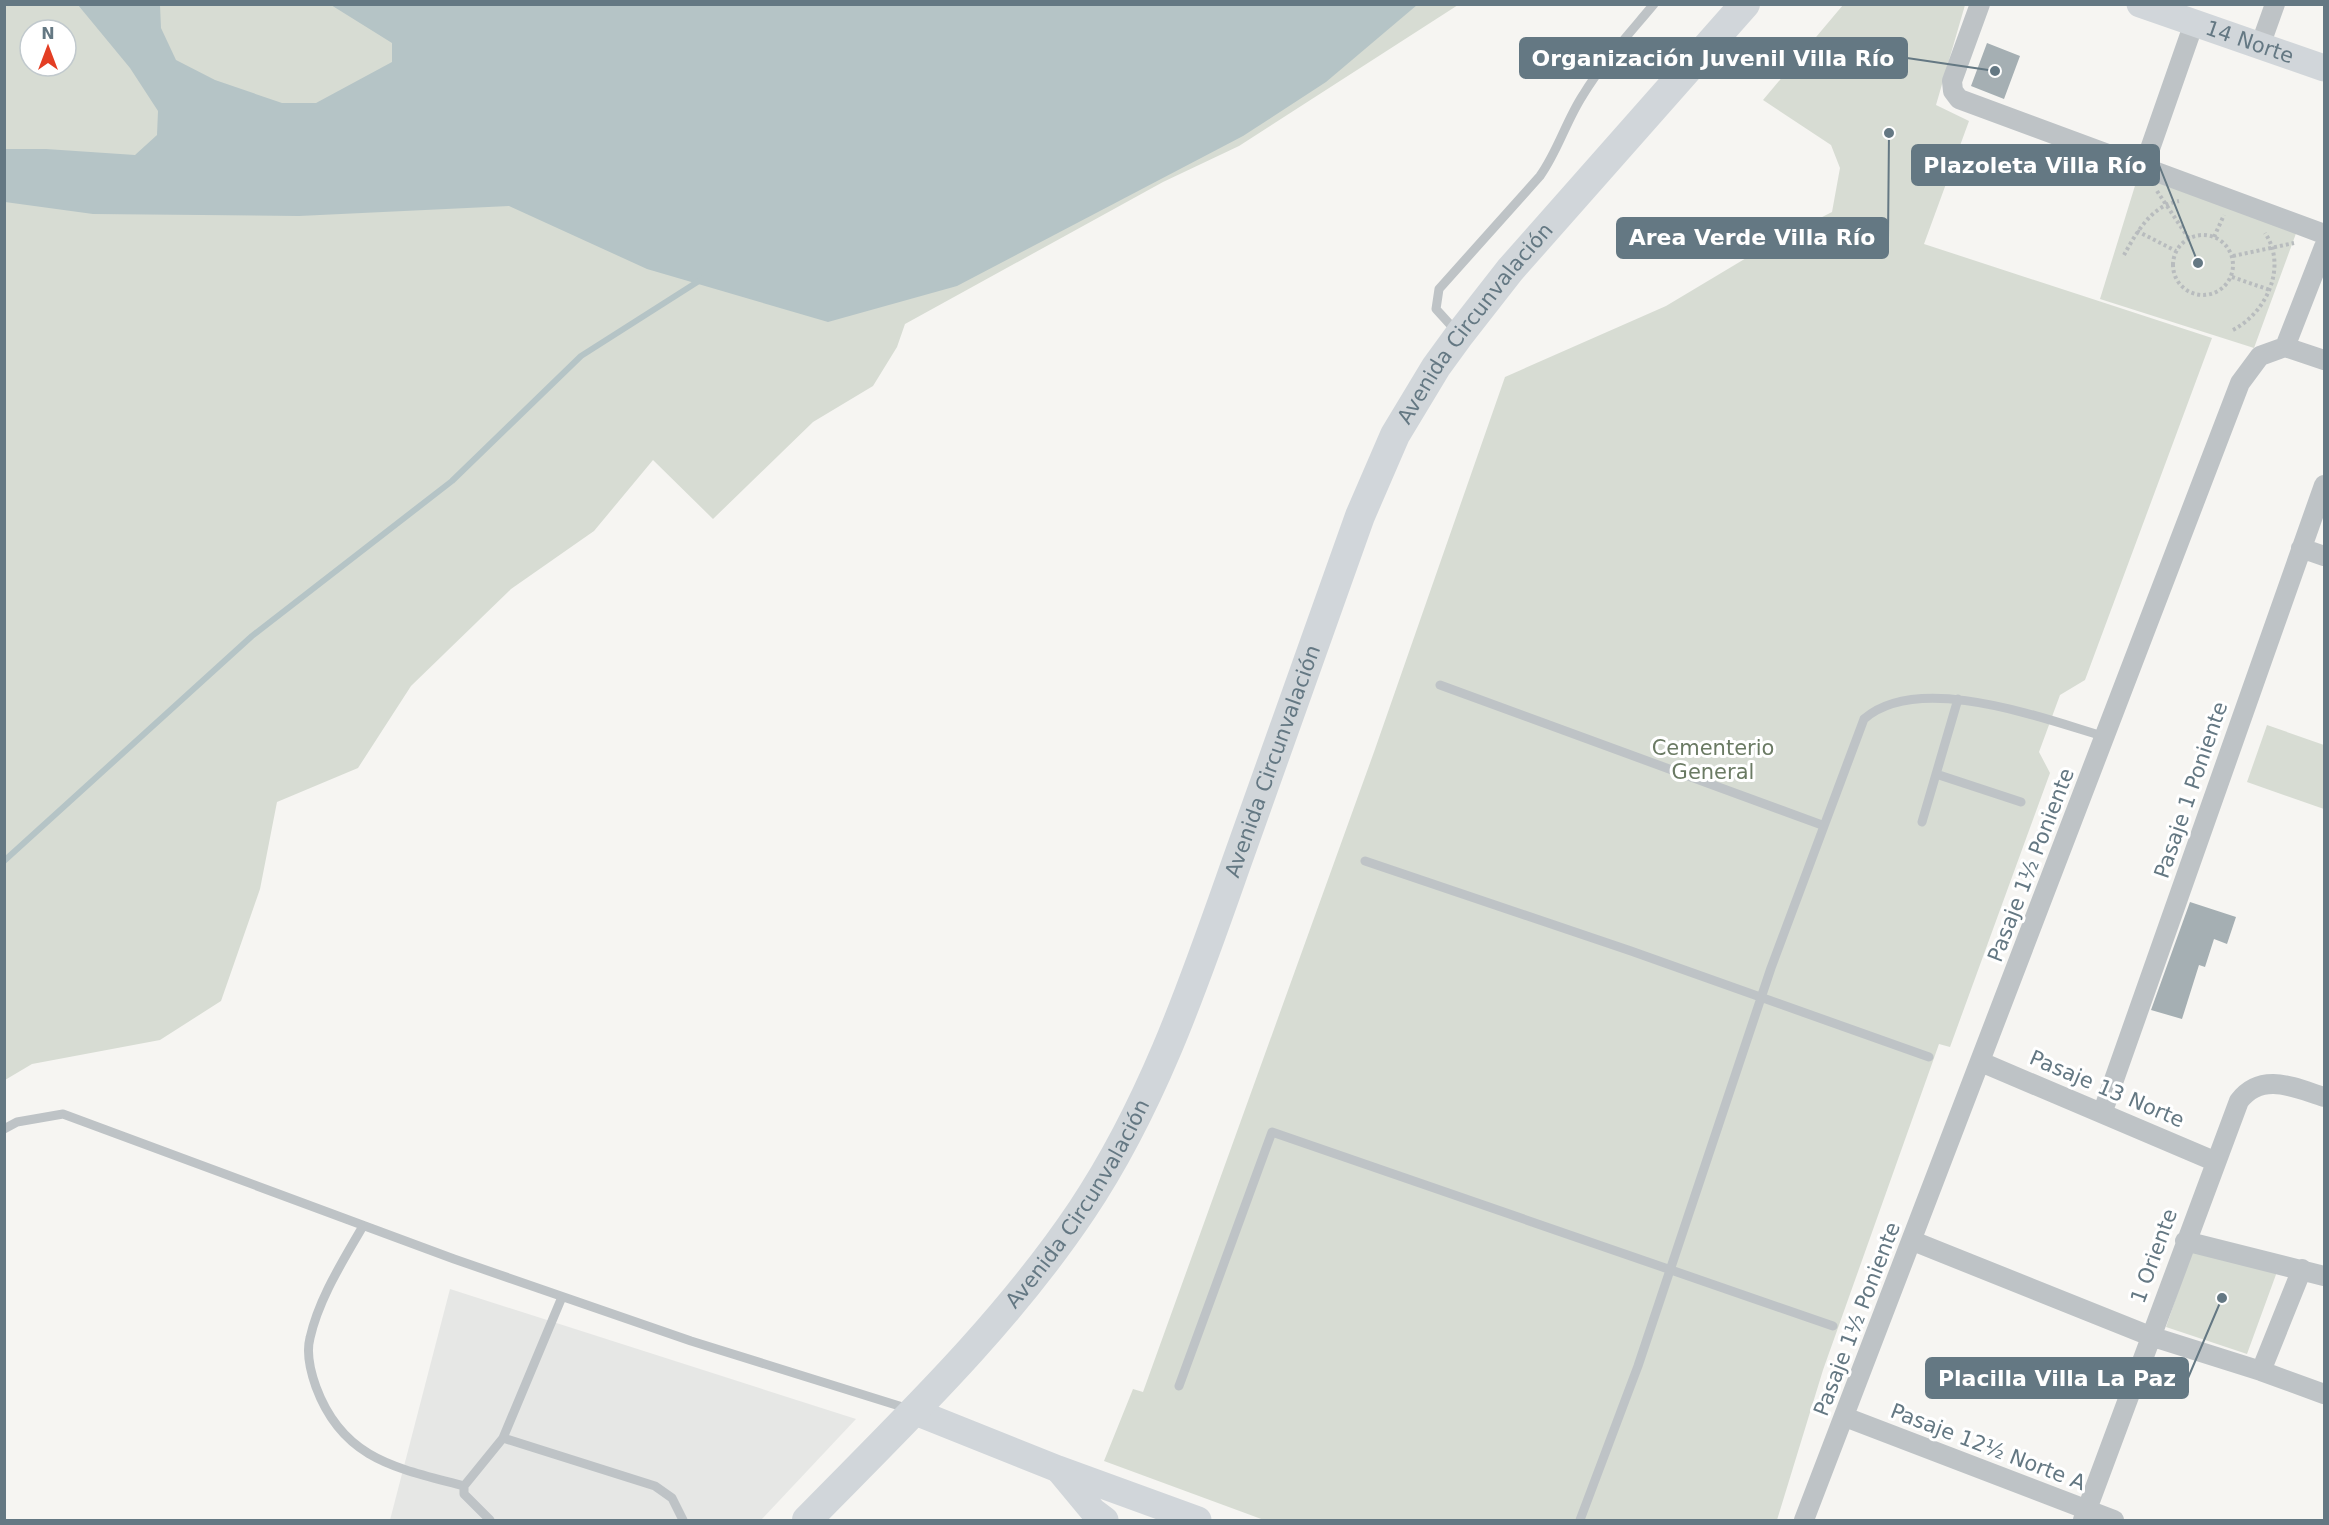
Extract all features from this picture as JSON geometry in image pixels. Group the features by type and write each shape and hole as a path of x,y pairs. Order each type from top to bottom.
{"main road":[{"name":"Avenida Circunvalación","path":"807,1521 913,1411 1026,1286 1083,1209 1130,1129 1186,1005 1379,467 1414,400 1460,334 1510,270 1745,4"},
{"name":"14 Norte","path":"2140,4 2325,68"},
{"path":"913,1411 1058,1469 1198,1521"},
{"path":"1058,1469 1093,1511 1105,1521"}],"street":[{"path":"1980,4 1952,81 1953,91 1964,101 2325,234"},
{"path":"2260,46 2275,4"},
{"path":"2144,166 2194,23"},
{"path":"2325,247 2285,347 2325,360"},
{"name":"Pasaje 1½ Poniente","path":"1804,1521 2240,383 2260,356 2285,347"},
{"name":"Pasaje 1 Poniente","path":"2103,1112 2325,485"},
{"path":"2301,549 2325,556"},
{"name":"Pasaje 13 Norte","path":"1981,1062 2214,1161"},
{"name":"1 Oriente","path":"2085,1516 2214,1161 2239,1101 2252,1088 2261,1084 2279,1083 2324,1096"},
{"path":"1912,1241 2150,1336 2325,1394"},
{"path":"2185,1241 2325,1276"},
{"path":"2261,1371 2302,1269"},
{"name":"Pasaje 12½ Norte A","path":"1845,1418 2085,1516 2114,1521"}],"lane":[{"path":"1460,334 1436,309 1439,289 1540,176 1550,162 1581,97 1654,4"},
{"path":"1440,685 1822,825"},
{"path":"1580,1521 1638,1366 1822,825 1864,719 1872,712 1899,703 1935,697 1986,704 2106,737"},
{"path":"1922,822 1958,699"},
{"path":"1936,774 2021,802"},
{"path":"1365,861 1762,997 1929,1057"},
{"path":"4,1129 18,1122 63,1114 363,1226 562,1297 691,1341 913,1411"},
{"path":"1179,1386 1272,1132 1833,1326"},
{"path":"363,1226 333,1277 309,1339 310,1371 325,1410 355,1445 389,1466 464,1486"},
{"path":"490,1521 468,1500 464,1494 464,1486 503,1438 562,1297"},
{"path":"503,1438 655,1486 672,1498 683,1521"}],"path":[{"path":"2144,166 2165,207 2188,239"},
{"path":"2124,255 2137,231 2151,216 2172,202 2181,200"},
{"path":"2233,330 2257,314 2270,290 2275,268 2270,240 2260,226"},
{"path":"2137,231 2176,251"},
{"path":"2207,235 2214,237 2229,249 2233,256 2232,277 2225,288 2213,295 2196,295 2185,291 2175,278 2173,262 2176,251 2188,239 2207,235"},
{"path":"2233,256 2303,241"},
{"path":"2232,277 2270,290"}],"shaded area":[{"path":"78,5 160,5 161,28 176,60 215,80 282,103 316,103 392,62 392,43 331,5 1417,5 1326,82 1243,136 957,286 828,322 647,269 509,206 299,216 93,214 5,202 5,149 46,149 135,155 157,135 158,111 130,68"},
{"path":"450,1289 856,1419 761,1520 390,1520"}],"green space":[{"path":"4,5 1458,5 1239,146 1163,182 905,324 897,347 873,386 813,422 713,519 653,460 594,531 511,589 411,686 358,768 277,802 260,889 221,1001 160,1040 32,1064 5,1080"},
{"name":"Cementerio General","path":"1843,5 1965,5 1936,105 1969,121 1924,244 2212,338 2085,680 2060,695 2039,752 2050,773 1950,1047 1939,1044 1823,1370 1777,1520 1264,1520 1104,1461 1133,1389 1143,1392 1374,752 1505,377 1666,306 1773,242 1832,212 1840,168 1831,145 1763,100"},
{"path":"2138,176 2298,228 2254,348 2100,299"},
{"path":"2267,725 2324,745 2324,809 2247,782"},
{"path":"2195,1242 2278,1269 2247,1354 2166,1327"}],"building":[{"path":"1987,43 2020,56 2004,99 1971,86"},
{"path":"2190,902 2236,917 2227,944 2214,939 2205,967 2199,965 2182,1019 2151,1010"}],"waterway":[{"path":"4,861 252,636 452,481 581,356 702,279"}],"place":[{"name":"Organización Juvenil Villa Río","path":"1995,71"},
{"name":"Area Verde Villa Río","path":"1889,133"},
{"name":"Plazoleta Villa Río","path":"2198,263"},
{"name":"Placilla Villa La Paz","path":"2222,1298"}]}
